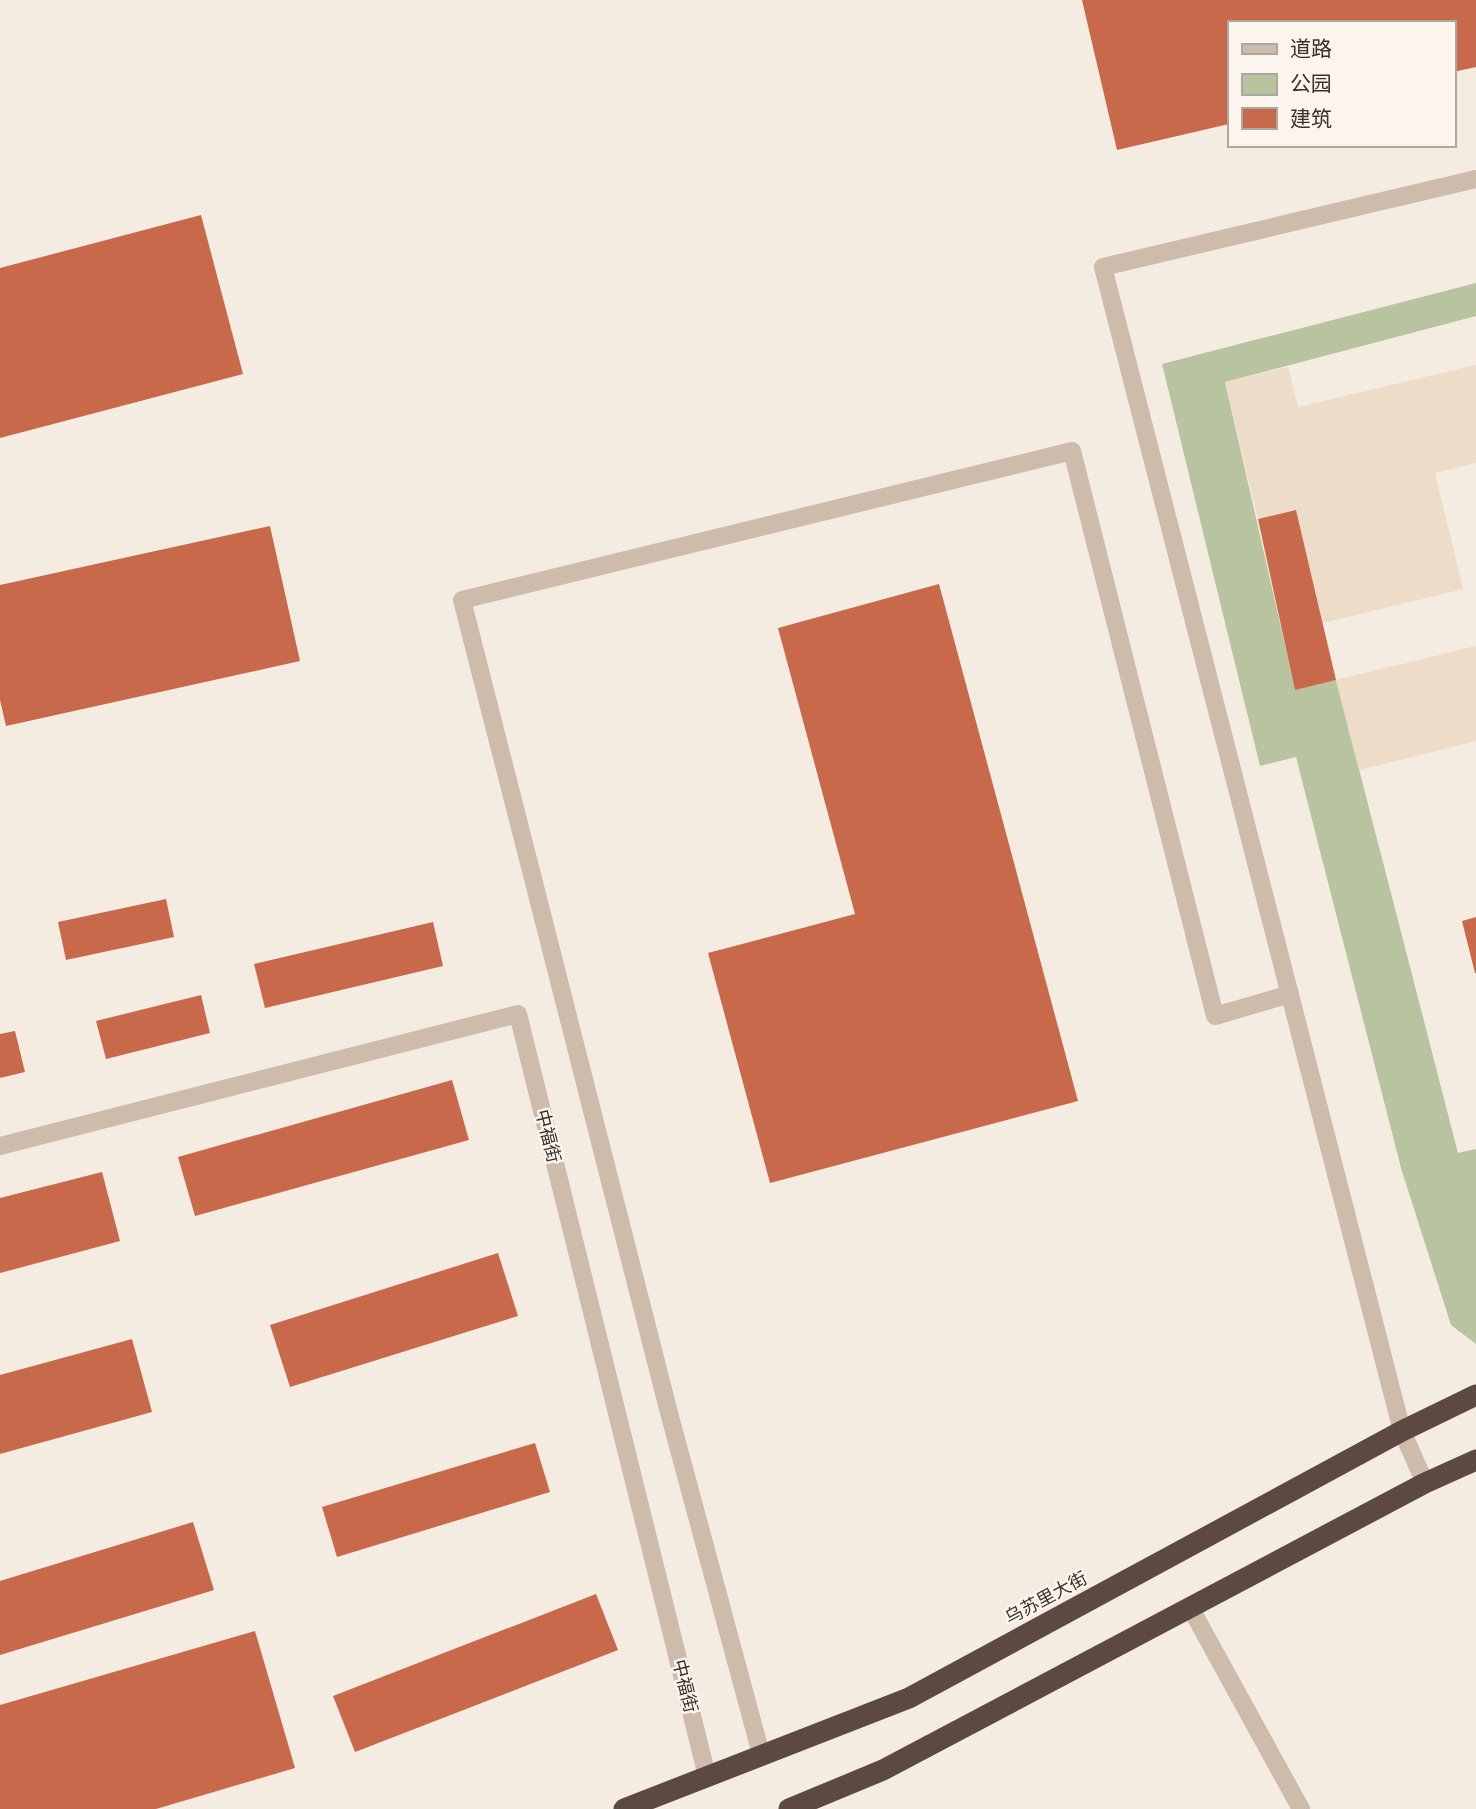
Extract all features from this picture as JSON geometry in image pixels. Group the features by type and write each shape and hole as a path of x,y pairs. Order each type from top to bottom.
{"highway":[{"name":"乌苏里大街","path":"624,1809 909,1698 1402,1431 1476,1395"},
{"path":"789,1809 883,1770 1425,1483 1476,1460"}],"street":[{"path":"1425,1483 1402,1431 1103,267 1476,179"},
{"path":"761,1754 664,1395 462,600 1072,451 1215,1016 1290,994"},
{"name":"中福街","path":"0,1146 518,1014 707,1776"},
{"path":"1191,1607 1301,1809"}],"green space":[{"path":"1476,283 1476,316 1225,382 1295,689 1336,680 1458,1153 1476,1149 1476,1344 1451,1325 1401,1168 1296,757 1260,766 1162,364"}],"shaded area":[{"path":"1476,365 1476,463 1435,473 1463,589 1323,623 1296,510 1258,519 1225,382 1288,367 1298,407"},
{"path":"1476,646 1476,741 1359,770 1336,680"}],"building":[{"path":"1082,0 1476,0 1476,67 1455,72 1455,21 1228,21 1228,124 1117,150"},
{"path":"201,215 243,374 0,438 0,268"},
{"path":"1296,510 1336,680 1295,690 1258,519"},
{"path":"270,526 300,661 6,726 0,700 0,585"},
{"path":"939,584 1078,1101 770,1183 708,953 855,914 778,628"},
{"path":"166,899 174,937 66,960 58,922"},
{"path":"1476,917 1476,973 1475,973 1462,921"},
{"path":"433,922 443,966 265,1008 254,964"},
{"path":"201,995 210,1033 106,1059 96,1021"},
{"path":"15,1031 25,1072 0,1078 0,1034"},
{"path":"452,1080 469,1140 195,1216 178,1157"},
{"path":"102,1172 120,1241 0,1273 0,1198"},
{"path":"498,1253 518,1316 290,1387 270,1325"},
{"path":"132,1339 152,1412 0,1454 0,1375"},
{"path":"535,1443 550,1492 337,1557 322,1507"},
{"path":"193,1522 214,1590 0,1655 0,1581"},
{"path":"596,1594 618,1650 355,1752 333,1696"},
{"path":"255,1631 295,1768 156,1809 0,1809 0,1705"}]}
